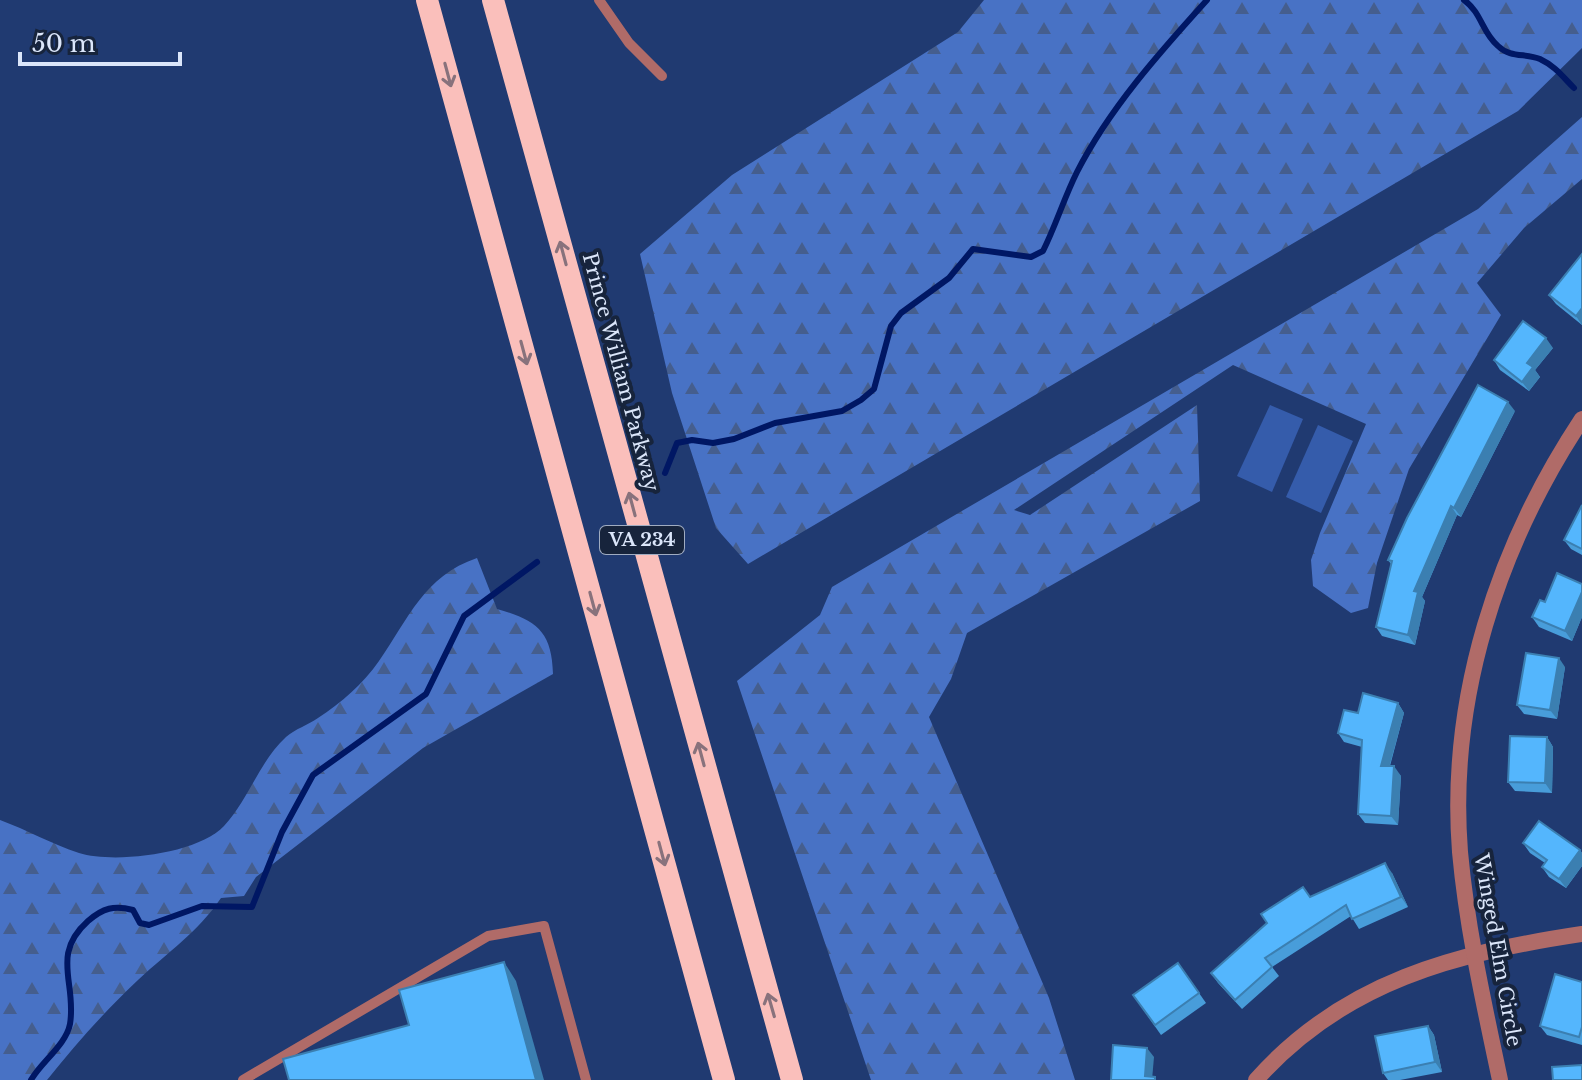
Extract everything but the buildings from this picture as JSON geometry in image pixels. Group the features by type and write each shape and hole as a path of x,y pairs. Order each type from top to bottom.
{"highway":[{"name":"VA 234","path":"427,0 724,1080"},
{"name":"Prince William Parkway","path":"493,0 792,1080"}],"street":[{"name":"Winged Elm Circle","path":"1500,1080 1474,953 1460,849 1458,785 1461,734 1472,673 1508,557 1539,492 1582,419"},
{"path":"1256,1080 1274,1060 1346,1004 1390,980 1474,953 1582,934"}],"lane":[{"path":"599,0 629,43 662,76"},
{"path":"243,1080 488,936 544,926 586,1080"}],"green space":[{"path":"984,0 1582,0 1582,48 1518,111 748,564 716,528 672,393 640,254 732,175 958,32"},
{"path":"1582,117 1582,179 1524,228 1477,283 1501,315 1409,469 1377,563 1368,608 1351,613 1313,586 1311,560 1366,424 1233,365 1014,510 1030,515 1197,405 1200,501 967,633 951,679 929,717 1049,998 1075,1080 871,1080 737,681 820,615 832,587 1478,209"},
{"path":"477,558 497,609 532,623 545,637 553,674 423,748 256,877 244,896 221,898 192,932 114,1004 47,1080 0,1080 0,820 79,853 94,856 155,854 195,844 212,836 233,815 268,758 286,737 327,712 351,692 373,669 431,587 459,566"}],"shaded area":[{"path":"1270,405 1303,419 1272,492 1237,476"},
{"path":"1318,425 1353,441 1321,513 1286,497"}],"waterway":[{"path":"665,473 677,443 692,440 713,443 734,439 775,423 842,411 861,400 874,389 891,326 901,313 949,278 973,249 1031,257 1043,251 1077,172 1104,126 1154,61 1207,0"},
{"path":"1464,0 1475,11 1488,35 1503,50 1545,62 1574,88"},
{"path":"31,1080 68,1032 71,1009 67,958 70,946 88,921 104,910 114,908 133,910 140,923 149,925 202,906 252,907 282,832 313,775 426,694 464,616 537,562"}]}
